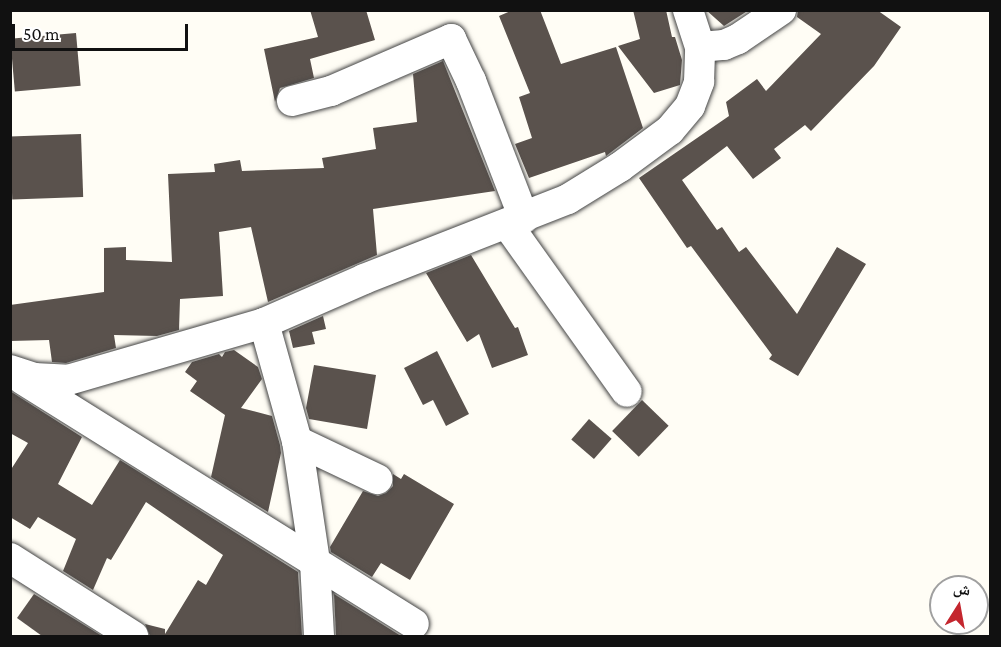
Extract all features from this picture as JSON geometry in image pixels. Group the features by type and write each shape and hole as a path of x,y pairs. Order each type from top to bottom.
{"street":[{"path":"10,371 34,378 68,380 264,323 364,279 568,199 620,167 670,130 690,106 699,82 700,47 688,10"},
{"path":"700,47 724,45 738,39 781,10"},
{"path":"292,101 331,91 451,39 471,81 516,221 627,392"},
{"path":"264,323 297,441 315,562 319,636"},
{"path":"10,371 414,624"},
{"path":"297,441 377,479"},
{"path":"10,558 133,636"}],"building":[{"path":"310,10 366,10 375,40 310,59 314,78 280,88 275,102 264,49 318,37"},
{"path":"513,10 540,10 561,64 616,47 643,128 606,156 605,152 529,178 515,144 532,138 519,97 530,93 499,16"},
{"path":"633,10 666,10 672,37 675,37 682,60 680,85 654,93 618,46 640,39"},
{"path":"706,10 749,10 724,26"},
{"path":"798,10 877,10 901,27 874,66 811,131 805,125 774,149 781,158 753,179 727,146 682,180 717,230 722,227 739,252 746,247 797,314 837,247 866,264 798,376 769,359 772,355 691,246 687,248 639,178 729,116 726,102 757,79 766,91 821,34 797,17"},
{"path":"76,33 81,86 15,92 10,39"},
{"path":"443,61 495,191 373,209 377,255 268,302 251,227 219,232 223,296 180,299 179,330 157,336 114,335 116,348 66,363 52,362 49,340 10,341 10,305 104,292 104,248 126,247 126,260 172,262 168,174 215,172 214,164 240,160 242,171 324,168 322,158 376,149 373,128 417,122 413,74"},
{"path":"81,134 83,197 12,199 10,136"},
{"path":"471,255 515,328 518,327 528,355 492,368 479,334 467,342 426,273"},
{"path":"323,316 326,329 312,332 315,344 293,348 289,331"},
{"path":"234,350 258,367 262,379 241,408 272,416 280,445 281,453 268,512 211,477 225,415 190,391 197,381 185,372 192,362 219,354 222,357 225,352"},
{"path":"437,351 469,414 446,426 433,400 423,405 404,368"},
{"path":"314,365 376,375 367,429 309,419 306,408"},
{"path":"10,391 82,437 58,484 92,505 120,460 298,572 302,636 150,636 145,624 165,629 165,634 198,580 206,585 223,555 146,502 111,560 107,558 93,590 63,571 76,539 38,517 30,529 10,517 10,471 28,443 10,433"},
{"path":"642,400 669,426 639,457 612,431"},
{"path":"589,419 612,439 594,459 571,439"},
{"path":"393,474 401,479 404,474 454,504 410,580 381,563 372,577 331,552 330,547 363,491 378,496 386,493 393,486"},
{"path":"34,594 102,636 42,636 17,618"},
{"path":"334,594 401,636 336,635"}]}
